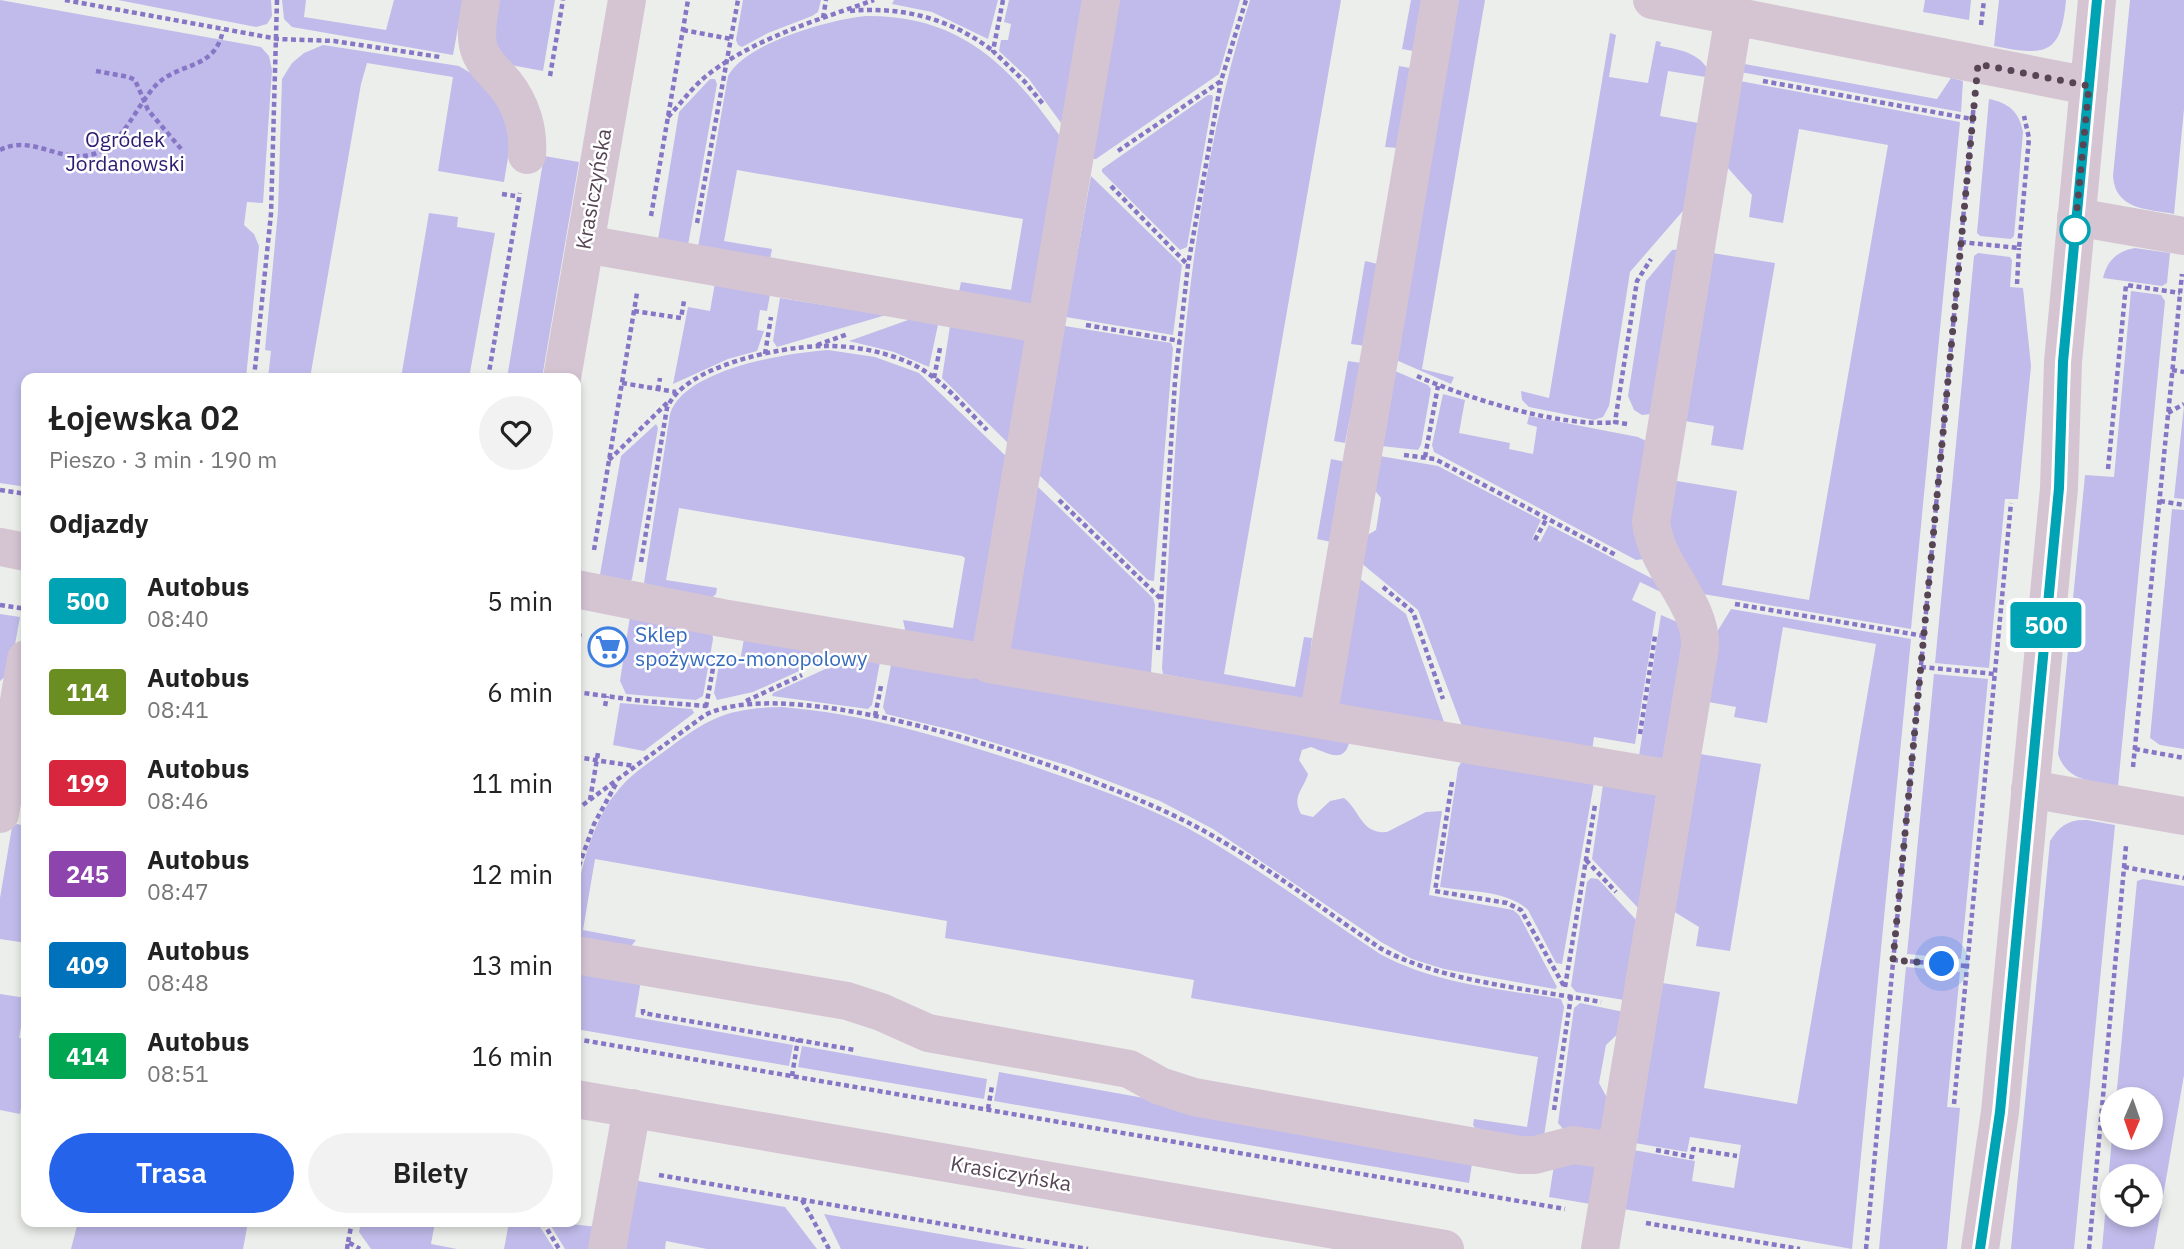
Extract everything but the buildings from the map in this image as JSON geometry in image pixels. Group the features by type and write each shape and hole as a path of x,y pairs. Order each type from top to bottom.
{"street":[{"path":"481,0 477,34 482,57 510,92 526,139"},
{"name":"Krasiczyńska","path":"563,373 626,0"},
{"path":"1101,0 1084,159 1047,322 989,664 1458,743 1620,763 1678,780"},
{"path":"1318,719 1440,0"},
{"path":"1652,0 2089,86"},
{"path":"1980,1249 1999,1120 2059,488 2063,362 2097,0"},
{"path":"1603,1232 1700,641 1698,625 1655,544 1652,510 1734,15"},
{"path":"2076,217 2183,252"},
{"path":"585,244 1047,322"},
{"path":"0,547 21,551"},
{"path":"581,590 722,618 970,660"},
{"path":"0,814 21,689"},
{"path":"2030,789 2184,816"},
{"path":"581,956 847,1001 881,1012 928,1033 1129,1069 1160,1086 1194,1097 1520,1155 1548,1152 1573,1145 1617,1147"},
{"name":"Krasiczyńska","path":"581,1100 1318,1238 1446,1249"},
{"path":"607,1249 632,1108"}],"path":[{"path":"65,0 278,40 334,41 464,61 482,57"},
{"path":"255,373 271,214 278,40 277,0"},
{"path":"489,373 526,139 546,98 563,0"},
{"path":"581,590 609,461 688,0"},
{"path":"690,263 738,0"},
{"path":"823,18 826,0"},
{"path":"668,117 700,82 726,63 777,35 874,0"},
{"path":"993,51 1003,0"},
{"path":"1155,692 1180,341 1188,265 1221,81 1246,0"},
{"path":"838,12 870,9 914,14 957,28 993,51 1025,82 1084,159 1188,265"},
{"path":"0,150 23,144 66,156 98,153 113,142 162,81 211,56 218,49 223,30"},
{"path":"683,30 730,39"},
{"path":"1866,1249 1978,64"},
{"path":"96,71 132,78 152,116 182,150"},
{"path":"1724,74 1972,119"},
{"path":"1084,159 1221,81"},
{"path":"2017,284 2029,138 2023,113"},
{"path":"1961,242 2020,248"},
{"path":"2089,1249 2183,252"},
{"path":"2108,469 2126,285 2181,294"},
{"path":"668,325 670,317"},
{"path":"1047,322 1180,341"},
{"path":"609,461 674,395 704,375 765,355 819,346 871,351 908,362 934,378 1161,599"},
{"path":"1379,359 1438,386 1492,402 1582,423 1615,422"},
{"path":"2172,370 2184,372"},
{"path":"658,390 660,378"},
{"path":"622,383 674,395"},
{"path":"1425,457 1438,386"},
{"path":"634,601 665,413 674,395"},
{"path":"1490,409 1492,402"},
{"path":"2168,413 2184,404"},
{"path":"1363,450 1440,461 1638,566 1657,569 1674,581 1924,636"},
{"path":"0,490 21,493"},
{"path":"2160,501 2184,505"},
{"path":"1954,1104 2011,503"},
{"path":"1535,540 1547,518"},
{"path":"1345,559 1413,612 1458,743 1435,891 1507,903 1521,910 1564,992"},
{"path":"1564,992 1658,618 1674,581"},
{"path":"0,605 21,608"},
{"path":"1921,667 1995,674"},
{"path":"581,693 707,706"},
{"path":"606,706 607,696"},
{"path":"581,806 705,715 731,704 774,702 812,706 914,725 1091,780 1168,812 1210,834 1380,948 1410,964 1443,974 1564,992 1571,996 1640,1009"},
{"path":"2135,749 2184,758"},
{"path":"590,800 598,753"},
{"path":"581,758 635,766"},
{"path":"581,860 594,824 620,777"},
{"path":"2124,867 2184,878"},
{"path":"1893,960 1967,966"},
{"path":"1548,1152 1571,996"},
{"path":"581,1040 1540,1204 1603,1232 1800,1249"},
{"path":"1617,1147 1692,1157 1693,1149 1717,1155 1737,1156"},
{"path":"621,1168 1088,1249"},
{"path":"1540,1204 1541,1195"},
{"path":"801,1200 829,1249"},
{"path":"347,1249 351,1227"},
{"path":"546,1227 559,1249"},
{"path":"348,1242 360,1249"}],"green space":[{"name":"Ogródek Jordanowski","path":"0,0 261,47 269,56 272,70 263,203 247,202 244,225 254,234 259,246 246,373 21,373 21,486 0,483"},
{"path":"118,0 271,0 272,16 267,24 256,27"},
{"path":"282,0 306,0 304,17 386,30 394,0 463,0 453,55 292,27 284,19"},
{"path":"492,0 555,0 543,71 506,64 487,30"},
{"path":"743,0 821,0 818,12 812,16 768,33 742,47 736,40"},
{"path":"894,0 998,0 988,39 932,12 892,4"},
{"path":"1009,0 1088,0 1061,123 1029,79 999,51 1001,40 1008,40 1011,24 1004,22"},
{"path":"1114,0 1240,0 1219,74 1096,159 1091,159"},
{"path":"1250,0 1341,0 1224,674 1295,687 1304,637 1312,638 1305,700 1163,674 1162,668 1178,415 1196,247 1209,163 1227,81"},
{"path":"1411,0 1428,0 1413,51 1402,49"},
{"path":"1452,0 1485,0 1422,369 1454,377 1451,384 1396,360"},
{"path":"1925,0 1971,0 1969,20 1923,12"},
{"path":"1999,0 2066,0 2060,32 2054,42 2038,51 1994,46"},
{"path":"2130,0 2184,0 2184,109 2174,214 2134,206 2120,196 2115,187 2113,176"},
{"path":"866,16 899,18 929,24 979,49 1021,87 1060,136 1037,305 959,292 961,282 1011,290 1023,219 737,170 724,241 772,249 770,259 698,247 728,76 737,64 770,43 832,22"},
{"path":"1610,33 1616,35 1609,77 1648,83 1656,41 1661,42 1660,46 1691,54 1703,63 1712,78 1668,71 1660,116 1704,124 1688,205 1630,272 1609,406 1603,417 1594,420 1529,407 1522,400 1521,391 1549,398"},
{"path":"323,45 459,66 502,92 511,139 504,182 438,171 453,77 367,63 361,84 311,373 269,373 271,351 265,350 278,211 282,79 292,63 304,53"},
{"path":"1739,63 1937,99 1951,78 1963,81 1961,112 1735,71"},
{"path":"1399,66 1410,68 1398,148 1385,147"},
{"path":"710,79 715,79 717,84 688,245 657,246 679,112"},
{"path":"1740,81 1960,122 1911,629 1703,594 1667,539 1671,480 1737,491 1722,585 1809,600 1888,145 1799,129 1783,223 1749,217 1752,195 1727,167"},
{"path":"1208,95 1213,98 1187,247 1180,250 1102,169"},
{"path":"1989,99 2012,110 2019,119 2023,132 2014,236 2011,239 1980,236 1977,233"},
{"path":"544,156 579,162 543,373 508,373"},
{"path":"1091,176 1182,265 1173,335 1066,317"},
{"path":"429,213 458,217 457,227 495,233 470,373 402,373"},
{"path":"2135,248 2170,253 2167,283 2162,286 2103,278 2114,258"},
{"path":"1680,249 1651,414 1642,415 1634,410 1628,396 1646,281 1672,250"},
{"path":"1706,252 1775,263 1743,450 1711,445 1714,426 1679,420"},
{"path":"1978,253 2010,257 2012,260 2010,287 2023,288 2031,366 2018,499 2005,499 1989,668 1935,663 1974,256"},
{"path":"1365,261 1378,264 1366,346 1351,344"},
{"path":"715,283 770,295 767,311 760,310 757,330 764,331 757,351 728,359 673,384 688,307 710,311"},
{"path":"2131,291 2161,295 2165,301 2118,786 2074,775 2062,763 2058,754 2085,475 2114,477"},
{"path":"780,298 886,315 777,347 773,341"},
{"path":"925,314 939,320 929,367 894,352 849,341"},
{"path":"950,326 1030,336 1009,444 942,378"},
{"path":"1065,326 1171,343 1173,348 1154,581 1148,580 1037,473"},
{"path":"828,350 875,357 919,373 1008,458 982,642 907,638 903,620 953,628 965,558 962,556 679,508 666,580 717,588 716,594 706,603 644,583 670,414 679,398 695,385 739,366 788,355"},
{"path":"1348,361 1361,363 1345,443 1334,441"},
{"path":"1395,371 1428,385 1431,389 1418,450 1381,446"},
{"path":"1443,394 1465,400 1459,433 1510,443 1509,449 1533,454 1537,427 1527,424 1529,416 1638,437 1646,441 1644,559 1636,560 1434,452 1432,445"},
{"path":"2184,406 2184,499 2174,498"},
{"path":"656,424 658,428 632,579 630,582 599,580 621,456"},
{"path":"1380,456 1438,466 1541,520 1532,539 1540,542 1549,525 1653,579 1665,594 1640,582 1632,600 1656,612 1635,744 1594,737 1592,751 1463,729 1418,610 1360,562 1359,540 1376,530 1381,498 1369,483"},
{"path":"1331,459 1346,462 1331,542 1317,539"},
{"path":"1036,485 1153,598 1155,605 1151,673 1006,649"},
{"path":"2172,509 2184,510 2184,749 2160,745 2150,738"},
{"path":"1359,578 1406,614 1444,722 1338,708"},
{"path":"1731,609 1911,639 1852,1249 1618,1208 1628,1149 1695,1161 1692,1181 1734,1188 1741,1145 1690,1137 1687,1152 1629,1142 1656,982 1720,992 1704,1088 1797,1104 1876,644 1783,627 1767,723 1734,717 1736,707 1703,701 1714,637"},
{"path":"631,610 712,631 703,696 696,700 626,694 620,681"},
{"path":"0,614 20,617 10,672 0,681"},
{"path":"1661,615 1691,628 1667,760 1638,762"},
{"path":"745,633 832,656 753,692 717,700 714,693 720,659 740,661"},
{"path":"858,654 880,662 872,705 868,709 772,696 773,693"},
{"path":"892,660 1350,738 1348,747 1340,755 1311,747 1302,750 1299,760 1308,774 1297,802 1301,814 1313,817 1330,801 1344,798 1366,826 1378,832 1387,832 1426,812 1442,811 1429,895 1513,910 1519,915 1557,987 1555,989 1444,969 1412,959 1381,942 1213,829 1160,801 1069,766 956,731 886,714 883,707"},
{"path":"1934,674 1988,679 1961,959 1907,954"},
{"path":"620,703 692,709 694,713 644,751 613,745"},
{"path":"764,708 814,710 878,722 1004,757 1101,790 1166,817 1207,839 1380,954 1401,964 1445,979 1561,999 1564,1007 1544,1136 1480,1136 1473,1125 1474,1119 1527,1127 1538,1057 1191,998 1194,980 945,938 947,921 595,859 583,930 636,940 625,954 581,947 581,875 595,830 608,803 634,774 696,729 721,716"},
{"path":"1694,753 1761,764 1730,951 1696,946 1699,927 1668,908"},
{"path":"1463,759 1594,783 1562,964 1556,963 1528,910 1520,903 1498,895 1440,887 1458,768"},
{"path":"1603,785 1657,790 1640,910 1592,859"},
{"path":"2087,820 2115,825 2074,1249 2011,1249 2050,841 2065,824"},
{"path":"21,825 21,942 0,939 0,898 12,827"},
{"path":"1591,878 1598,879 1640,924 1624,1000 1576,992 1571,986 1587,882"},
{"path":"2143,879 2184,886 2184,1075 2163,1197 2163,1164 2110,1164 2111,1150 2163,1150 2163,1087 2117,1087 2137,881"},
{"path":"581,964 642,974 635,1017 793,1045 789,1066 581,1030"},
{"path":"1906,967 1960,972 1947,1107 1960,1108 1947,1249 1879,1249"},
{"path":"0,994 21,997 21,1108 20,1114 0,1110"},
{"path":"1580,1003 1624,1012 1626,1026 1606,1045 1599,1083 1612,1107 1608,1130 1564,1130 1558,1123 1574,1008"},
{"path":"802,1046 987,1079 984,1099 798,1067"},
{"path":"999,1072 1283,1123 1472,1164 1469,1183 994,1101"},
{"path":"1595,1157 1596,1205 1549,1197 1554,1165"},
{"path":"633,1180 785,1207 817,1249 707,1249 666,1241 665,1249 622,1249"},
{"path":"824,1214 1027,1249 841,1249"},
{"path":"77,1227 247,1227 243,1249 71,1249"},
{"path":"360,1227 434,1227 431,1244 457,1249 371,1249 359,1232"},
{"path":"508,1227 540,1227 554,1249 504,1249"},
{"path":"552,1227 598,1227 594,1249 565,1249"},
{"path":"2104,1227 2158,1227 2154,1249 2102,1249"}],"bus line":[{"name":"500","path":"1980,1249 2000,1112 2059,488 2063,362 2097,0"}],"place":[{"name":"Sklep spożywczo-monopolowy","path":"608,647"}],"route":[{"path":"1942,964 1893,960 1978,64 2089,86 2074,240 2075,230"}]}
